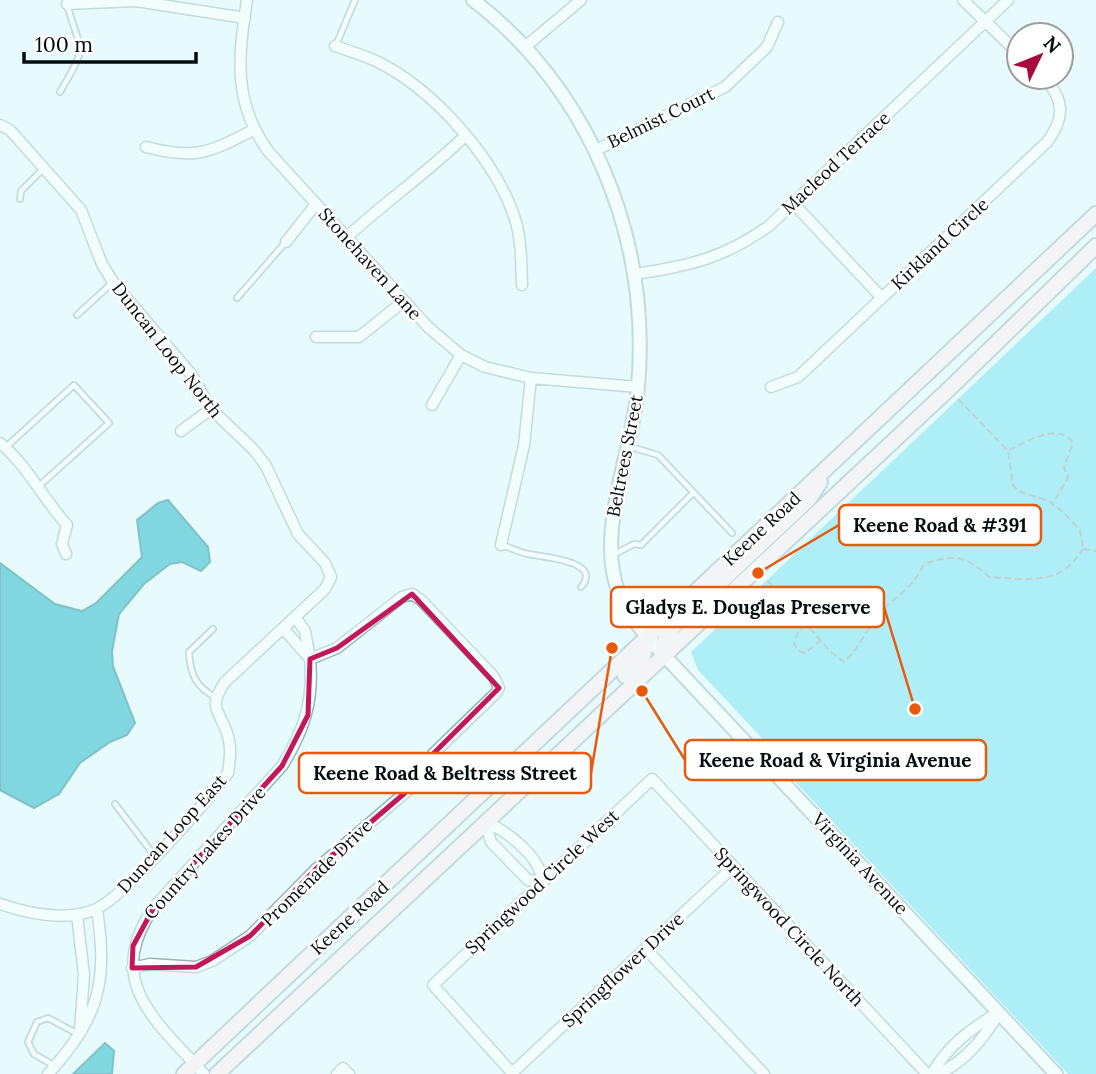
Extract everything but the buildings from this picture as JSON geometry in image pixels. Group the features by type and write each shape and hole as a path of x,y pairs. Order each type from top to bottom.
{"main road":[{"name":"Keene Road","path":"194,1071 1096,214"},
{"name":"Keene Road","path":"217,1074 949,389 1096,246"},
{"path":"663,654 663,643 673,627 809,499 832,463"},
{"path":"523,786 548,749 639,663 648,648 648,637"}],"street":[{"name":"Stonehaven Lane","path":"247,0 240,77 243,102 253,131 445,344 485,367 531,378 638,387"},
{"name":"Beltrees Street","path":"473,0 526,46 566,97 596,150 625,230 635,274 640,343 638,387 630,447 612,520 610,557 616,587 623,603 663,654"},
{"path":"526,46 581,0"},
{"path":"962,0 1005,41"},
{"name":"Macleod Terrace","path":"635,274 691,265 717,257 753,238 1008,0"},
{"path":"67,4 136,1 245,18"},
{"name":"Belmist Court","path":"596,150 725,87 767,47 778,22"},
{"path":"335,46 376,61 407,80 435,103 496,175 517,226 522,285"},
{"name":"Kirkland Circle","path":"771,387 798,377 1047,142 1058,127 1062,111 1055,91"},
{"name":"Duncan Loop North","path":"0,125 9,130 81,210 102,264 113,282 178,357 211,409 260,458 298,534 325,563 331,577 325,589 295,617"},
{"path":"146,147 194,156 212,152 253,131"},
{"path":"347,237 382,205 428,173 465,136"},
{"path":"793,203 882,298"},
{"path":"286,242 316,204"},
{"path":"316,337 359,337 404,301"},
{"path":"432,405 461,355"},
{"path":"501,545 524,445 531,378"},
{"path":"181,431 211,409"},
{"path":"3,445 39,486 67,525 62,544 66,554"},
{"name":"Promenade Drive","path":"132,968 150,964 196,967 212,961 250,936 316,869 420,780 433,754 499,688 494,677 421,600 412,594 402,597 337,648 310,659"},
{"path":"215,697 225,682 295,617"},
{"name":"Country Lakes Drive","path":"194,1071 139,995 132,968 133,946 141,926 154,907 270,780 298,741 308,715 313,686 306,631 295,617"},
{"path":"283,628 310,659"},
{"name":"Virginia Avenue","path":"663,654 1056,1074"},
{"name":"Duncan Loop East","path":"0,904 33,913 77,915 97,909 127,886 228,773 231,752 226,732 215,711 215,697"},
{"name":"Springwood Circle North","path":"652,779 930,1074"},
{"name":"Springwood Circle West","path":"513,1074 433,985 652,779"},
{"path":"485,821 504,831 540,866 543,881 528,880 491,842 485,821"},
{"name":"Springflower Drive","path":"513,1074 733,867"},
{"path":"52,1070 91,1016 97,1000 102,954 97,909"},
{"path":"77,915 82,956 79,1032"},
{"path":"646,949 764,1074"},
{"path":"82,956 102,954"},
{"path":"930,1074 942,1056 965,1035 999,1012"},
{"path":"938,1074 952,1068 983,1039 999,1012"},
{"path":"337,1074 343,1068 349,1074"}],"lane":[{"path":"335,46 355,0"},
{"path":"60,92 80,58 82,46 67,4"},
{"path":"20,199 21,191 44,167"},
{"path":"237,298 286,242"},
{"path":"77,315 113,282"},
{"path":"3,445 74,385 109,423 39,486"},
{"path":"630,447 658,455 732,533"},
{"path":"610,557 634,544 641,545 693,493"},
{"path":"501,545 578,565 585,572 585,581 581,587"},
{"path":"213,629 190,652 190,665 193,679 203,691 215,697"},
{"path":"115,804 155,856"},
{"path":"52,1070 34,1054 27,1042 37,1022 48,1018 79,1032"}],"path":[{"path":"768,581 844,662 860,647 873,622 885,607 903,596 924,564 947,556 974,563 989,577 1026,580 1061,574 1076,561 1083,549 1080,530 1052,504 1018,491 1013,485 1008,451 949,389"},
{"path":"1008,451 1045,435 1058,433 1069,437 1073,443 1064,467 1068,478 1052,504"},
{"path":"1083,549 1096,551"},
{"path":"805,623 795,637 794,644 799,651 805,653 821,640"}],"highlighted area":[{"path":"412,594 499,688 433,754 420,780 316,869 250,936 196,967 132,968 133,946 154,907 282,766 308,715 310,659 337,648"}],"shaded area":[{"path":"1096,268 1096,1074 1068,1074 788,774 771,748 698,670 691,652"},
{"path":"168,500 208,547 210,562 201,571 182,562 170,564 144,584 119,614 112,651 113,666 135,723 127,735 110,742 80,763 59,794 34,808 0,790 0,563 55,604 82,611 96,603 142,557 137,520 158,503"},
{"path":"105,1043 114,1051 112,1074 73,1074"}],"place":[{"name":"Keene Road & #391","path":"758,573"},
{"name":"Keene Road & Beltress Street","path":"612,648"},
{"name":"Keene Road & Virginia Avenue","path":"642,691"},
{"name":"Gladys E. Douglas Preserve","path":"915,709"}]}
